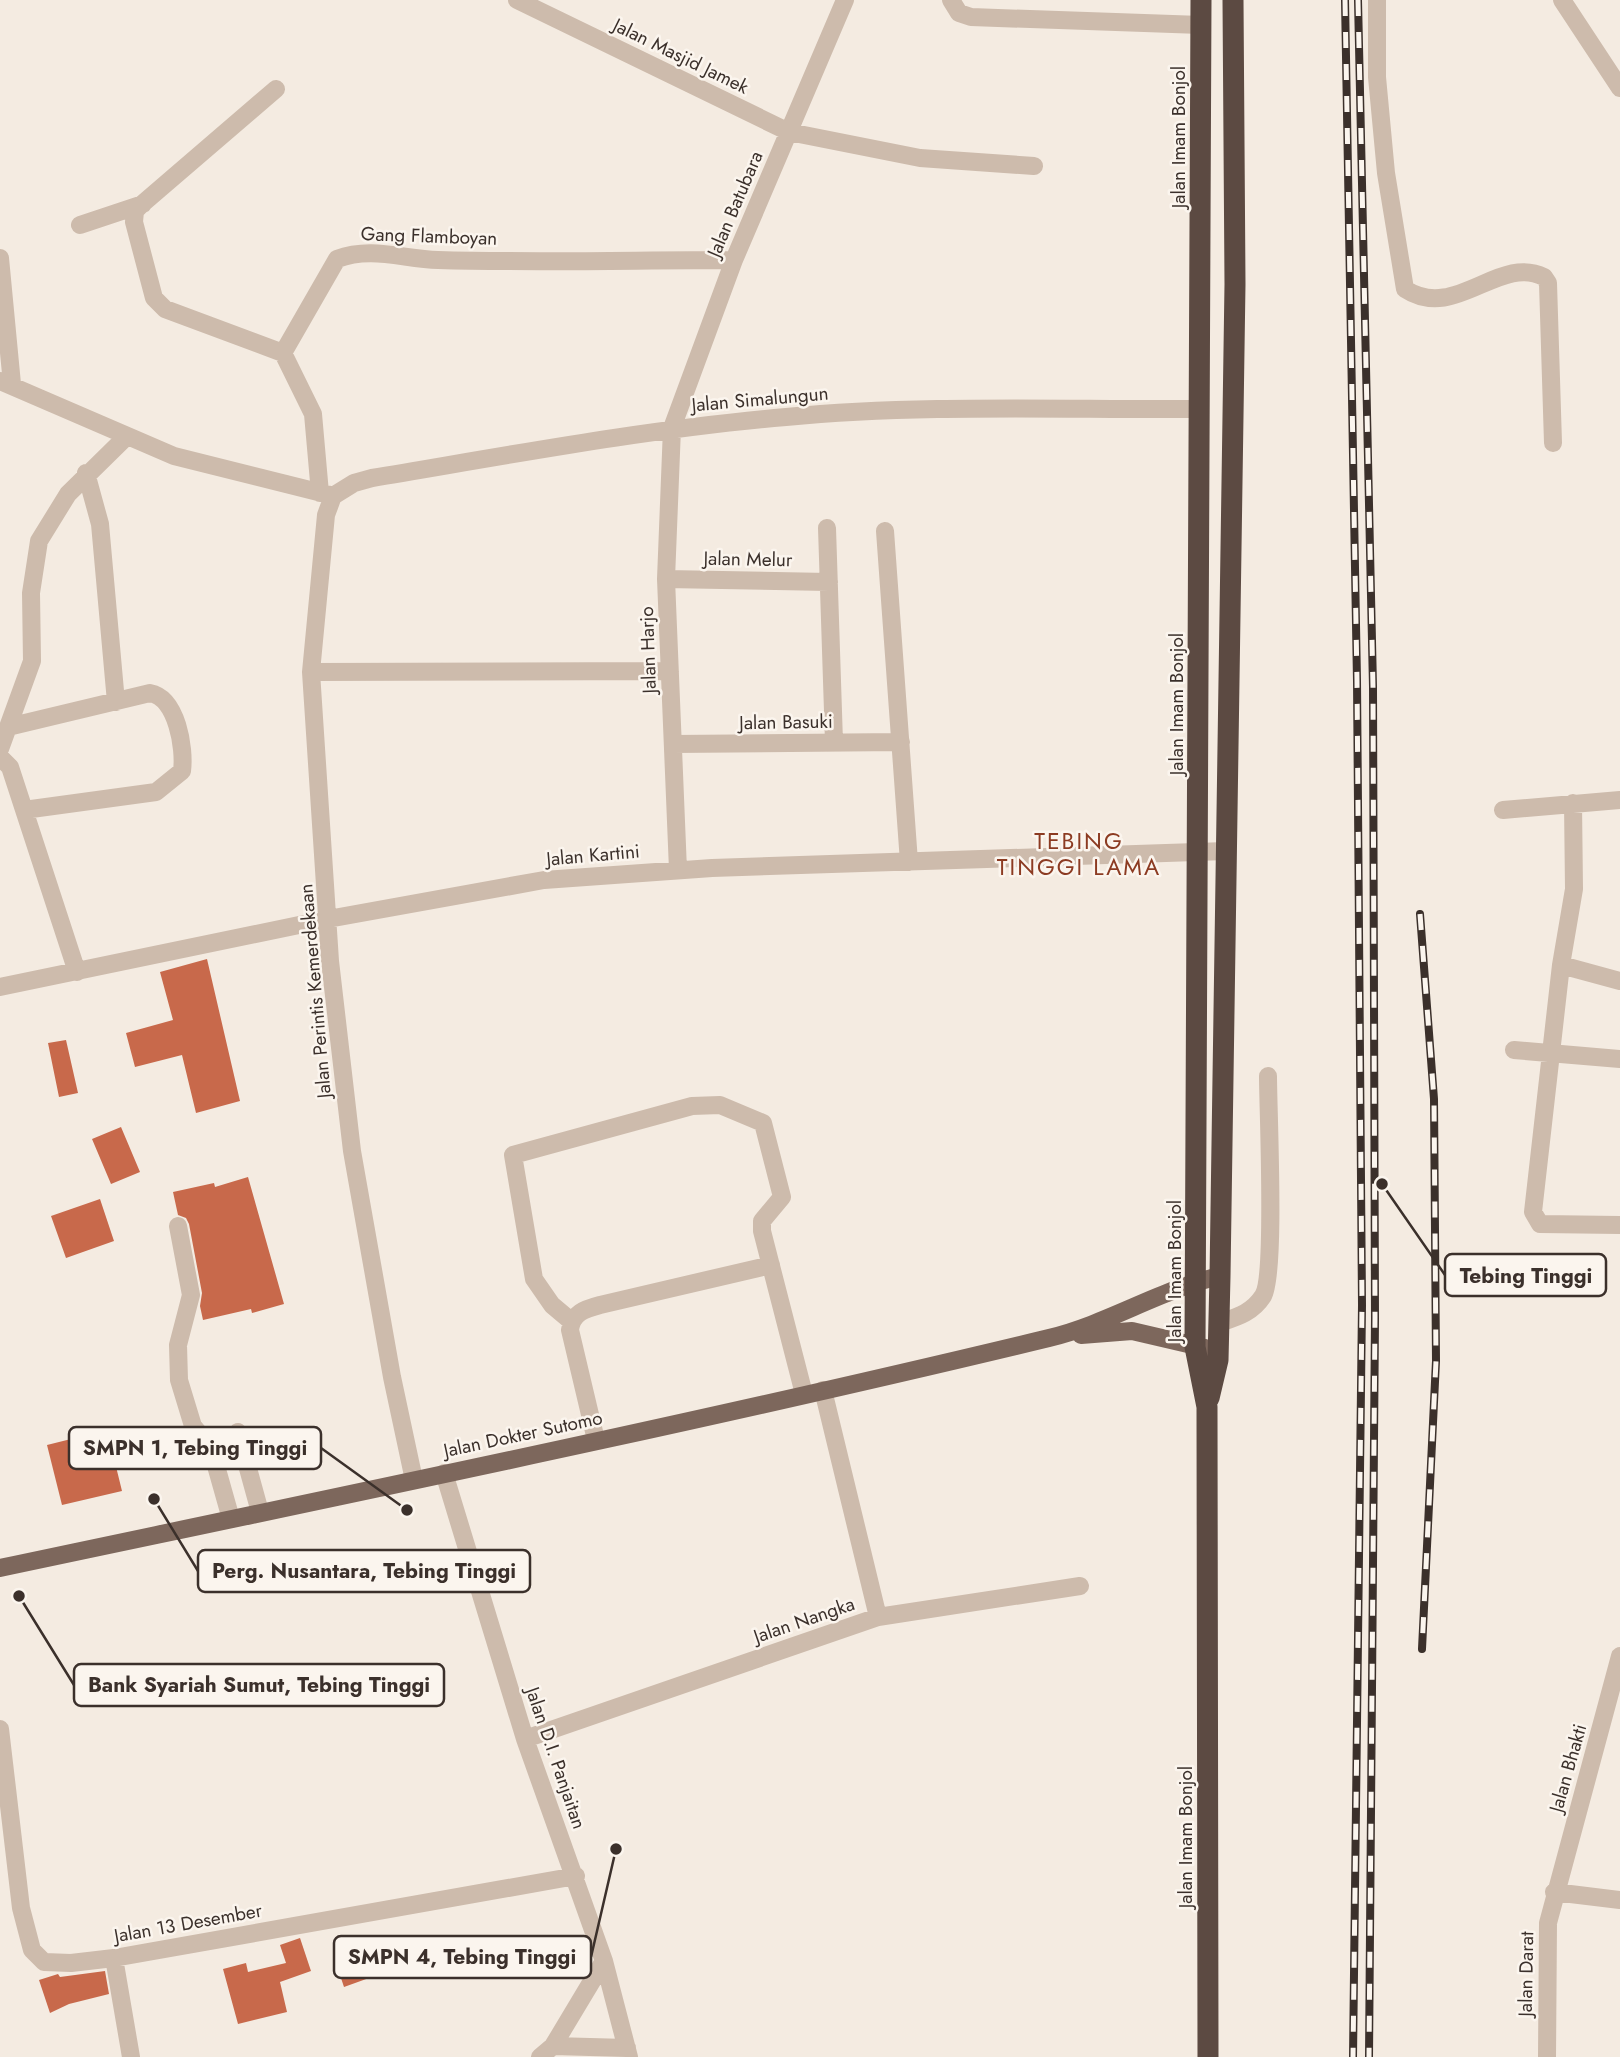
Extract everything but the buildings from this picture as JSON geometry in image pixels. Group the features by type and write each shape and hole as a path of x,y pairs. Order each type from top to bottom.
{"highway":[{"name":"Jalan Imam Bonjol","path":"1201,0 1195,1346 1208,1407"},
{"name":"Jalan Imam Bonjol","path":"1208,2057 1208,1407 1217,1350 1220,1276 1235,284 1233,0"}],"main road":[{"name":"Jalan Dokter Sutomo","path":"0,1568 596,1440 1054,1337 1131,1310 1196,1281 1220,1276"},
{"name":"Jalan Dokter Sutomo","path":"1054,1337 1132,1331 1217,1350"}],"street":[{"name":"Jalan Masjid Jamek","path":"517,0 789,132 920,158 1034,166"},
{"name":"Jalan Batubara","path":"672,429 734,260 845,0"},
{"path":"951,0 958,13 971,16 1201,24"},
{"path":"1377,0 1377,77 1386,173 1405,289 1435,300 1518,273 1544,277 1548,283 1553,443"},
{"path":"1562,0 1619,83"},
{"path":"0,258 6,383 174,456 326,495 313,414 283,353 165,309 154,298 134,222 135,211 276,89"},
{"path":"80,225 143,204"},
{"name":"Gang Flamboyan","path":"283,353 337,259 352,253 372,252 435,260 734,260"},
{"name":"Jalan Simalungun","path":"326,495 354,482 372,478 672,429 789,416 879,411 1200,409"},
{"name":"Jalan Harjo","path":"672,429 666,579 678,870"},
{"path":"0,749 32,661 31,593 39,541 68,494 86,473 126,437"},
{"path":"86,473 100,524 117,702"},
{"name":"Jalan Perintis Kemerdekaan","path":"326,495 311,672 330,961 352,1151 392,1377 414,1479"},
{"path":"827,528 834,742"},
{"path":"885,531 909,862"},
{"name":"Jalan Melur","path":"666,579 829,582"},
{"path":"311,672 670,671"},
{"path":"8,727 150,693 160,695 169,704 184,756 181,771 156,792 24,810"},
{"name":"Jalan Basuki","path":"673,744 901,742"},
{"path":"0,757 10,767 77,972"},
{"path":"1503,810 1620,800"},
{"path":"1573,803 1574,889 1561,965 1534,1202 1535,1219 1540,1224 1553,1226 1620,1225"},
{"name":"Jalan Kartini","path":"0,987 328,919 544,880 678,870 1226,852"},
{"path":"1561,965 1620,981"},
{"path":"1514,1050 1620,1059"},
{"path":"1219,1323 1243,1316 1265,1293 1270,1244 1268,1076"},
{"path":"571,1321 552,1305 534,1279 513,1155 521,1150 692,1105 720,1105 763,1123 782,1197 762,1221 804,1394"},
{"path":"178,1226 191,1295 177,1345 179,1380 193,1426 207,1441 215,1459 231,1519"},
{"path":"596,1440 570,1330 571,1321 582,1310 771,1265"},
{"name":"Jalan Nangka","path":"525,1739 878,1616 823,1390"},
{"path":"238,1432 260,1512"},
{"name":"Jalan D.I. Panjaitan","path":"444,1473 525,1739 576,1876 604,1961 628,2053"},
{"path":"878,1616 1080,1586"},
{"name":"Jalan Bhakti","path":"1554,1892 1620,1657"},
{"name":"Jalan 13 Desember","path":"0,1729 7,1856 32,1950 44,1962 71,1963 114,1958 576,1876"},
{"path":"1554,1892 1620,1900"},
{"name":"Jalan Darat","path":"1547,2057 1546,1946 1554,1892"},
{"path":"114,1958 131,2057"},
{"path":"546,2051 604,1961"},
{"path":"546,2051 628,2053"}],"railway":[{"path":"1345,0 1357,681 1362,1305 1353,2057"},
{"path":"1358,0 1373,687 1375,1318 1369,2057"},
{"path":"1420,914 1434,1099 1436,1361 1422,1649"}],"place":[{"name":"Tebing Tinggi","path":"1382,1184"},
{"name":"Perg. Nusantara, Tebing Tinggi","path":"154,1499"},
{"name":"SMPN 1, Tebing Tinggi","path":"407,1510"},
{"name":"Bank Syariah Sumut, Tebing Tinggi","path":"19,1596"},
{"name":"SMPN 4, Tebing Tinggi","path":"616,1849"}],"district":[{"name":"TEBING TINGGI LAMA","path":"1079,854"}]}
